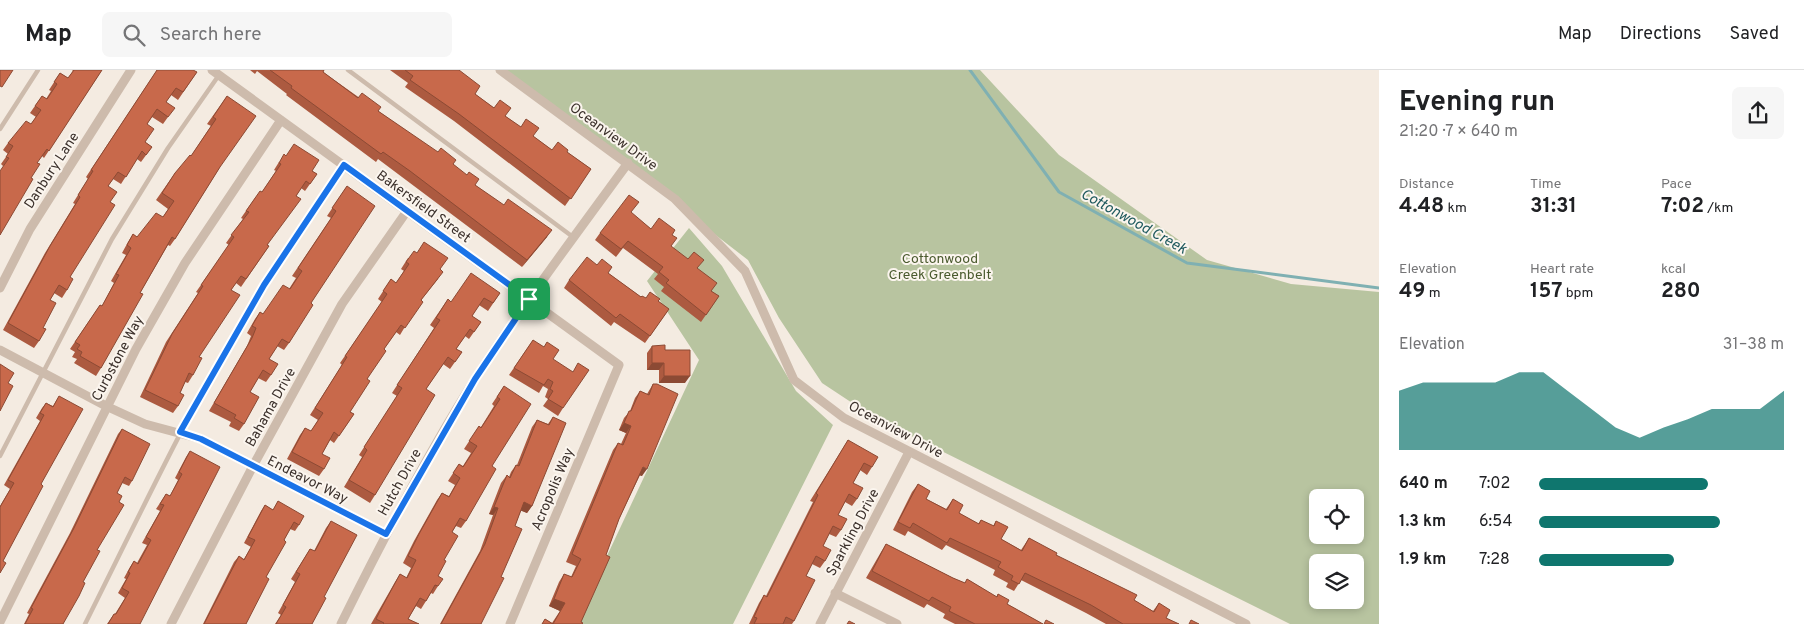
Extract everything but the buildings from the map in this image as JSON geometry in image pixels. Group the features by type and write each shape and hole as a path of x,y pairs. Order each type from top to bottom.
{"street":[{"name":"Danbury Lane","path":"0,288 30,229 132,70"},
{"name":"Oceanview Drive","path":"500,70 675,199 745,271 794,380 844,418 1246,624"},
{"name":"Bakersfield Street","path":"216,72 619,365"},
{"name":"Curbstone Way","path":"0,622 106,406 184,263 282,120"},
{"name":"Hutch Drive","path":"341,624 386,534 475,379 529,299 628,163"},
{"name":"Bahama Drive","path":"172,624 253,466 342,304 407,211"},
{"name":"Endeavor Way","path":"0,350 106,406 145,424 201,439 386,534"},
{"name":"Acropolis Way","path":"510,624 619,365"},
{"name":"Sparkling Drive","path":"820,624 909,452"},
{"path":"835,593 897,624"}],"lane":[{"path":"0,129 38,70"},
{"path":"348,70 573,237"},
{"path":"0,456 112,239 216,72"},
{"path":"86,624 180,432 268,278 344,165"}],"green space":[{"name":"Cottonwood Creek Greenbelt","path":"502,70 980,70 1059,155 1207,260 1291,284 1379,292 1379,624 1290,624 875,418 822,383 779,318 748,260"},
{"path":"689,228 722,266 796,391 833,425 733,624 575,624 699,360 647,281"}],"waterway":[{"name":"Cottonwood Creek","path":"970,70 1059,192 1187,263 1379,288"}],"route":[{"path":"344,165 529,299 475,379 386,534 201,439 180,432 286,248 344,165"}]}
